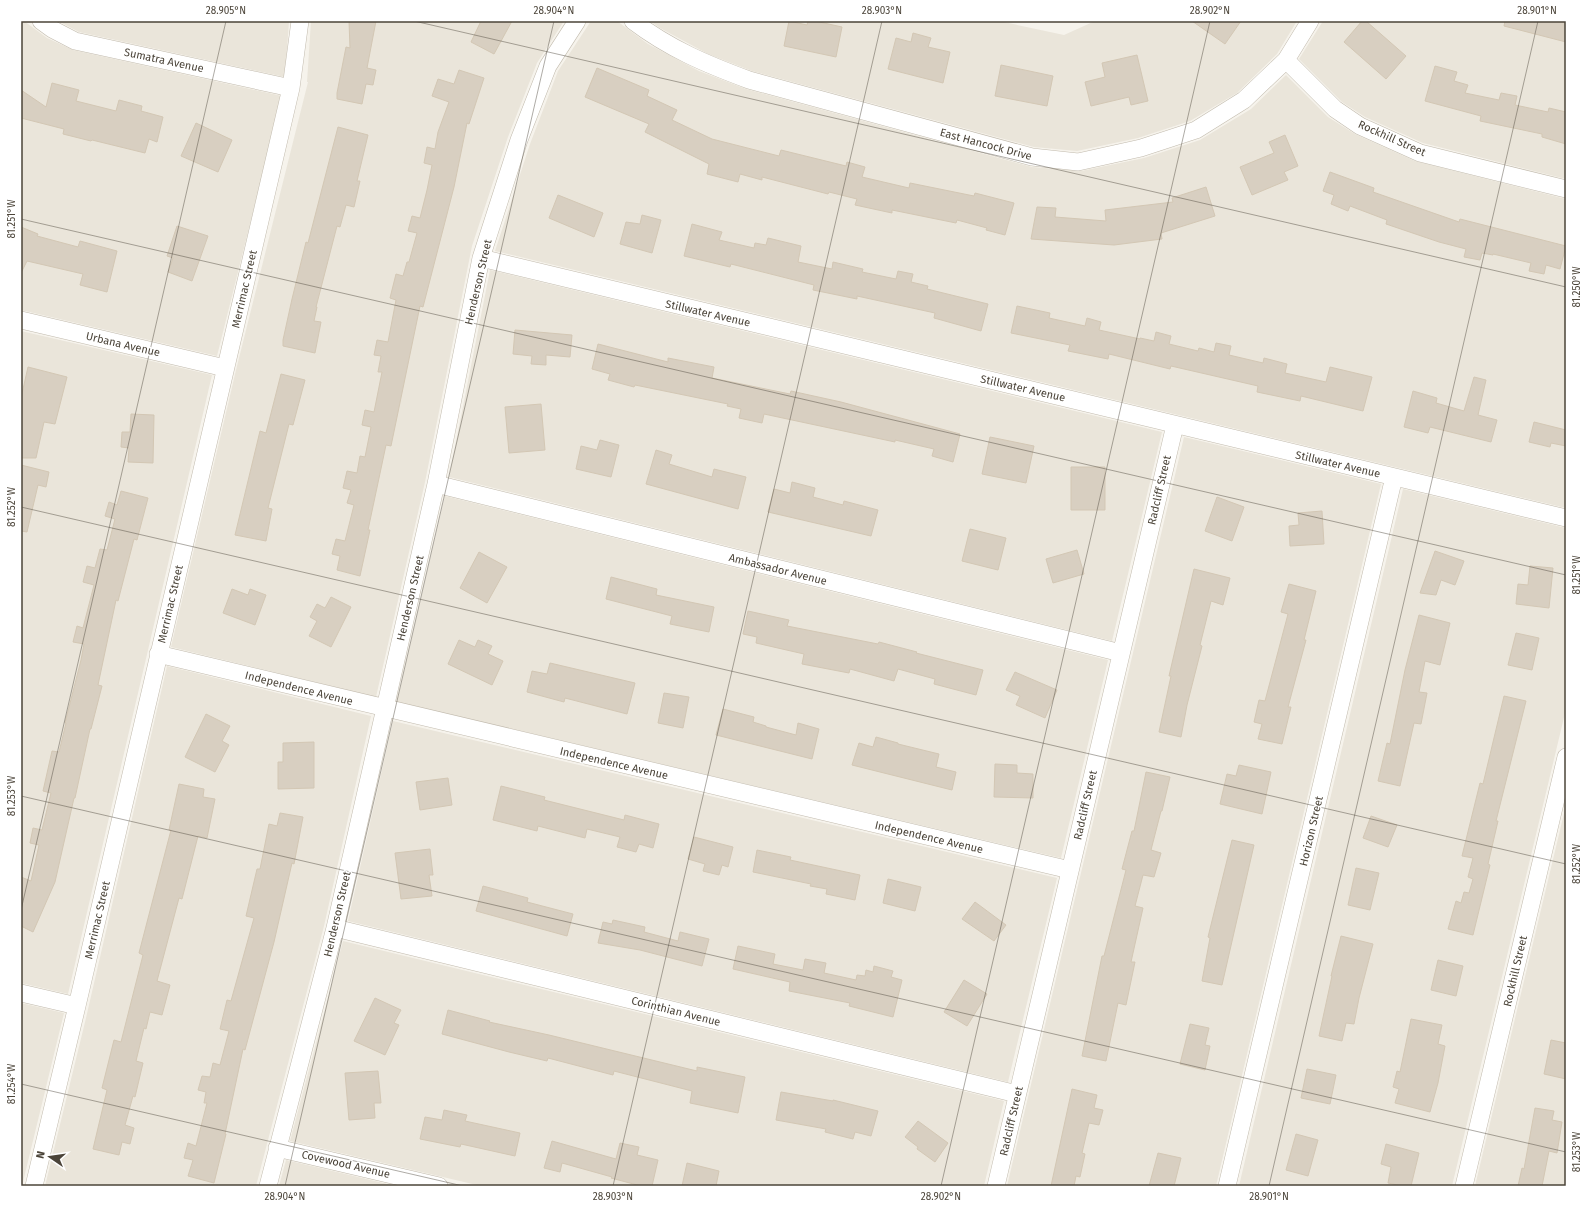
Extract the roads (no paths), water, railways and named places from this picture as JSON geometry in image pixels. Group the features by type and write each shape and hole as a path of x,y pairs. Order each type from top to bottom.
{"street":[{"name":"Sumatra Avenue","path":"41,21 52,29 75,41 291,88"},
{"name":"Merrimac Street","path":"34,1186 291,88 300,21"},
{"name":"Henderson Street","path":"268,1186 334,928 436,484 481,258 519,140 548,66 577,21"},
{"name":"East Hancock Drive","path":"633,21 654,36 704,63 749,80 1032,157 1078,162 1141,148 1196,130 1244,100 1286,60 1310,21"},
{"name":"Rockhill Street","path":"1286,60 1335,109 1360,126 1420,153 1566,190"},
{"name":"Stillwater Avenue","path":"481,258 1566,518"},
{"name":"Urbana Avenue","path":"21,320 225,368"},
{"name":"Radcliff Street","path":"996,1186 1175,425"},
{"name":"Horizon Street","path":"1228,1186 1394,477"},
{"name":"Ambassador Avenue","path":"436,484 1121,653"},
{"name":"Independence Avenue","path":"158,654 384,709 1070,870"},
{"name":"Rockhill Street","path":"1464,1186 1566,757"},
{"name":"Corinthian Avenue","path":"334,928 1017,1094"},
{"path":"21,993 77,1006"},
{"name":"Covewood Avenue","path":"277,1148 439,1186"}]}
